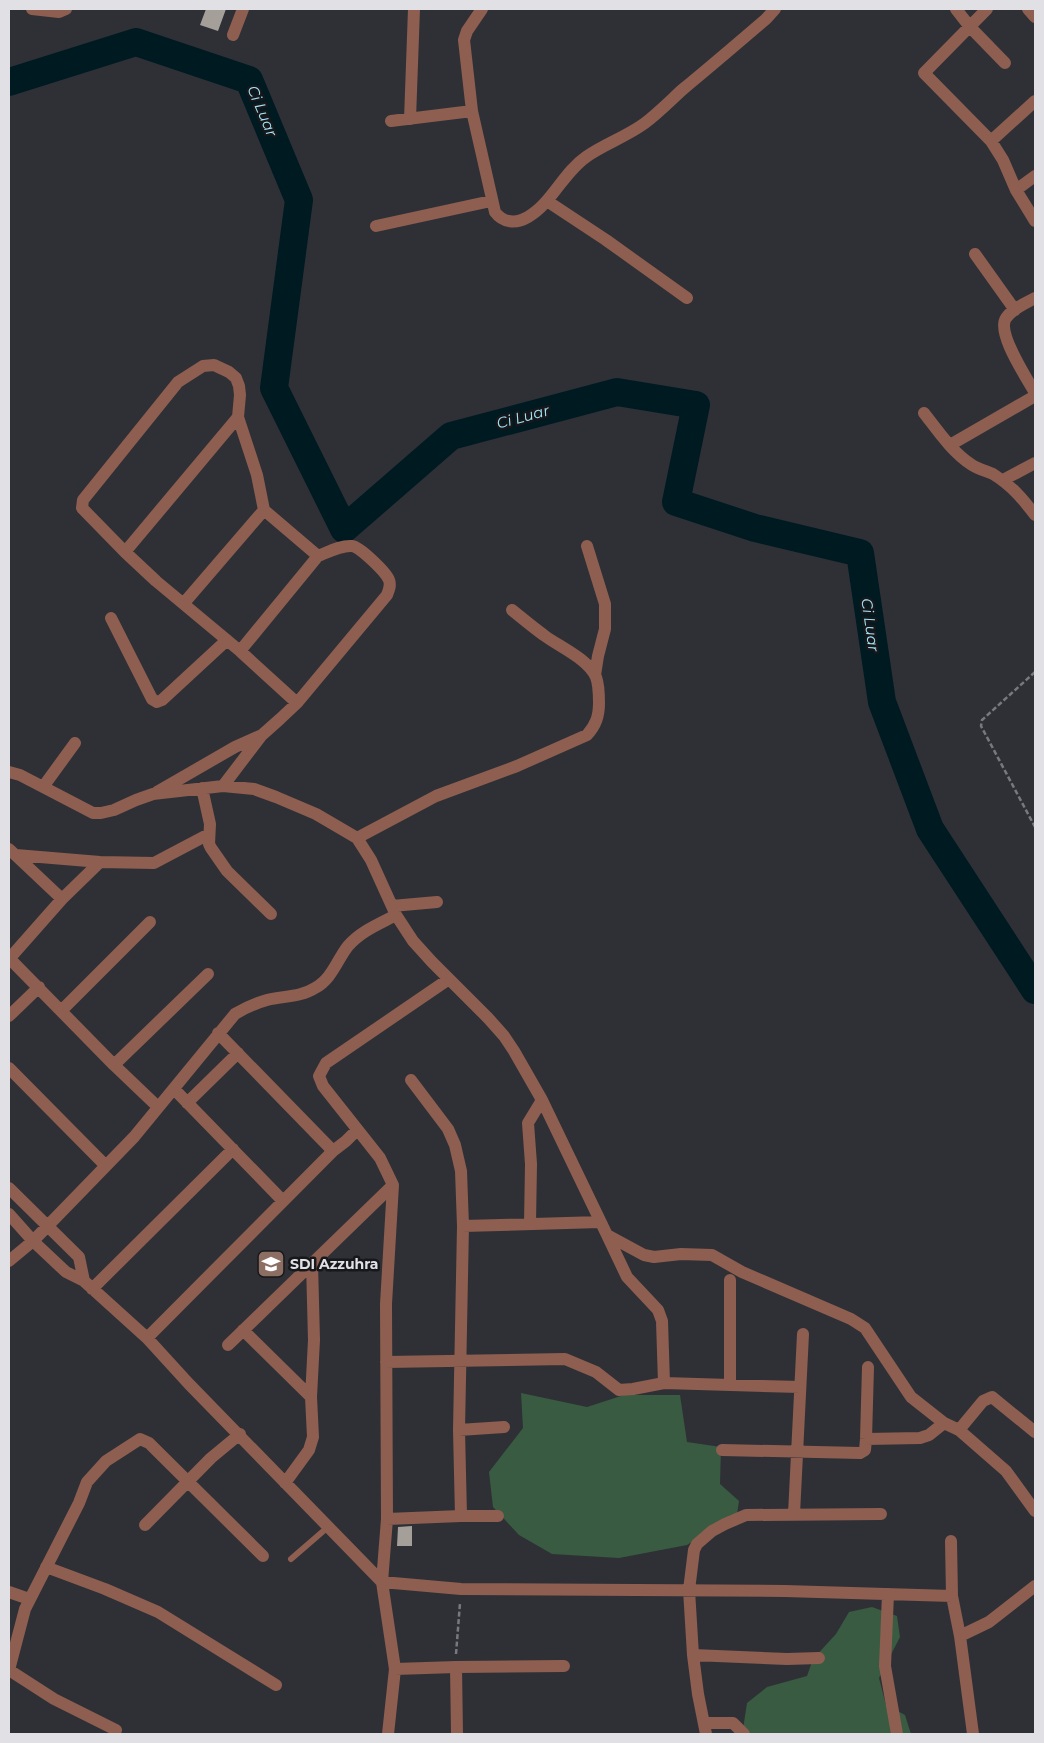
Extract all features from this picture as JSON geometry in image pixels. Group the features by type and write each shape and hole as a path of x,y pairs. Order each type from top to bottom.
{"street":[{"path":"32,9 59,12 66,9"},
{"path":"233,35 243,9"},
{"path":"410,119 414,9"},
{"path":"482,9 467,31 464,40 472,111 495,212 499,218 517,222 533,213 547,201 562,181 585,158 645,123 766,19 774,9"},
{"path":"956,9 1005,63"},
{"path":"987,9 924,73 991,141 1003,160 1016,190 1035,221"},
{"path":"1028,9 1035,17"},
{"path":"991,141 1035,101"},
{"path":"391,121 472,111"},
{"path":"1016,190 1035,176"},
{"path":"376,226 491,201"},
{"path":"547,201 606,240 687,298"},
{"path":"975,254 1015,310"},
{"path":"950,445 1035,394 1007,341 1003,327 1005,319 1015,310 1035,298"},
{"path":"297,703 228,640 125,552 84,512 82,508 83,500 178,382 203,366 214,365 236,378 239,386 238,417 258,474 264,510 318,556"},
{"path":"924,413 950,445 973,466 1002,480 1020,494 1035,515"},
{"path":"125,552 238,417"},
{"path":"1002,480 1035,463"},
{"path":"184,603 264,510"},
{"path":"223,786 262,735 297,703 387,595 390,588 389,580 385,573 357,547 346,546 318,556 240,651"},
{"path":"357,838 436,796 517,766 587,734 594,728 598,718 596,675 598,656 605,629 605,604 587,546"},
{"path":"512,610 545,636 582,660 596,675"},
{"path":"111,618 152,699 157,702 162,700 228,640"},
{"path":"9,772 20,775 93,813 114,810 153,794 235,747 262,735"},
{"path":"43,788 75,744"},
{"path":"153,794 223,786 254,789 316,814 357,838 371,860 394,911 413,941 504,1036 542,1100 628,1277 658,1310 662,1321 664,1383"},
{"path":"202,788 210,824 209,844 227,871 271,914"},
{"path":"12,852 100,862 154,863 209,834"},
{"path":"12,852 62,899"},
{"path":"100,862 62,899 9,958 158,1107"},
{"path":"9,1261 48,1227 103,1172 235,1014 247,1007 267,1000 305,993 317,988 336,966 346,948 355,938 394,911 437,902"},
{"path":"61,1011 150,922"},
{"path":"114,1065 208,974"},
{"path":"388,1734 395,1669 382,1582 387,1519 385,1413 386,1304 393,1185 380,1158 323,1086 319,1076 326,1063 449,979"},
{"path":"9,1016 39,987"},
{"path":"218,1033 333,1151"},
{"path":"187,1102 238,1053"},
{"path":"9,1068 103,1172"},
{"path":"411,1080 448,1129 455,1145 460,1171 463,1226 459,1430 461,1516"},
{"path":"174,1089 283,1201"},
{"path":"530,1223 531,1164 528,1123 542,1100"},
{"path":"147,1338 333,1151 357,1130"},
{"path":"88,1285 232,1150"},
{"path":"228,1345 393,1185"},
{"path":"9,1188 79,1257 88,1285"},
{"path":"9,1214 33,1241 66,1272 88,1285 147,1338 189,1384 240,1434 382,1582 461,1589 689,1590 952,1596"},
{"path":"463,1226 600,1222"},
{"path":"607,1236 644,1255 654,1257 681,1254 712,1255 742,1272 851,1319 865,1328 911,1397 944,1423 959,1430 1006,1471 1035,1511"},
{"path":"285,1483 309,1450 313,1437 311,1397 314,1340 312,1263"},
{"path":"730,1280 730,1384"},
{"path":"243,1330 311,1397"},
{"path":"794,1514 803,1334"},
{"path":"386,1362 565,1359 596,1372 619,1390 664,1383 800,1387"},
{"path":"722,1450 857,1454 864,1450 866,1439 868,1367"},
{"path":"959,1430 983,1401 992,1397 1035,1432"},
{"path":"866,1439 920,1438 928,1435 944,1423"},
{"path":"459,1430 504,1427"},
{"path":"145,1525 211,1458 240,1434"},
{"path":"116,1730 54,1699 9,1670 29,1599 79,1503 87,1482 106,1460 140,1439 149,1443 263,1556"},
{"path":"744,1734 733,1723 705,1729 693,1655 689,1590 694,1550 702,1539 712,1531 735,1518 746,1515 881,1514"},
{"path":"387,1519 498,1516"},
{"path":"951,1541 952,1596 960,1636 973,1734"},
{"path":"46,1567 105,1589 158,1612 276,1685"},
{"path":"960,1636 989,1622 1035,1586"},
{"path":"9,1592 29,1599"},
{"path":"888,1594 885,1666 897,1734"},
{"path":"693,1655 787,1659 819,1658"},
{"path":"395,1669 564,1666"},
{"path":"456,1667 457,1734"}],"lane":[{"path":"291,1559 328,1527"}],"path":[{"path":"1035,672 982,720 981,726 1035,827"},
{"path":"456,1667 461,1589"}],"green space":[{"path":"521,1393 587,1407 624,1395 680,1395 687,1442 721,1447 720,1484 739,1501 737,1514 687,1545 619,1558 552,1554 519,1535 493,1507 489,1472 523,1428"},
{"path":"872,1607 897,1616 900,1637 879,1678 886,1705 905,1715 911,1734 745,1734 743,1729 747,1703 767,1687 807,1676 813,1659 836,1634 849,1612"}],"building":[{"path":"206,9 226,9 218,31 200,25"},
{"path":"412,1526 412,1546 397,1546 398,1527"}],"waterway":[{"name":"Ci Luar","path":"9,82 136,42 249,80 299,200 274,388 344,529 451,436 617,392 696,405 676,502 755,528 860,553 882,702 930,829 1035,990"}],"place":[{"name":"SDI Azzuhra","path":"271,1264"}]}
